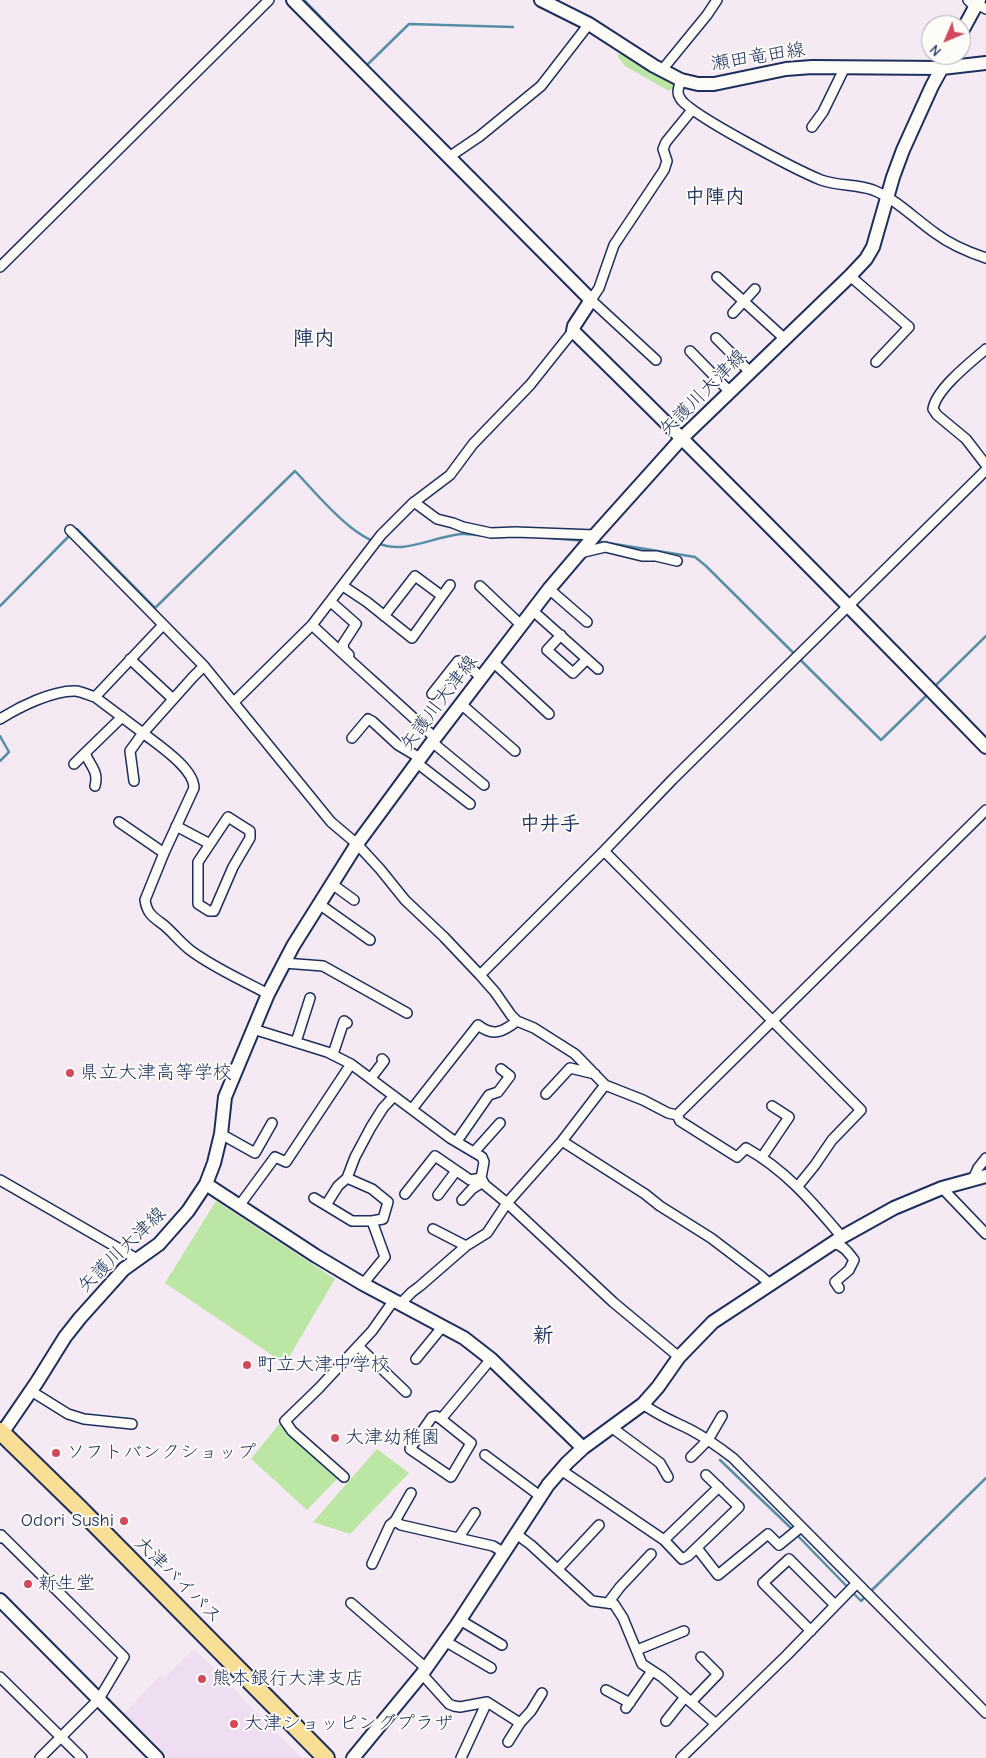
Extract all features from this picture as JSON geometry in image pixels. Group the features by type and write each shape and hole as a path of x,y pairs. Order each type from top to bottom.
{"highway":[{"name":"大津バイパス","path":"0,1436 314,1758"},
{"name":"大津バイパス","path":"0,1436 85,1514 326,1758"}],"street":[{"path":"0,267 269,0"},
{"path":"293,0 591,300 656,360"},
{"name":"瀬田竜田線","path":"541,0 589,24 662,70 681,80 698,84 714,84 786,69 812,66 942,68"},
{"path":"662,70 717,0"},
{"path":"971,15 977,4"},
{"path":"449,157 480,136 541,86 589,24"},
{"path":"942,68 986,63"},
{"name":"矢護川大津線","path":"0,1436 65,1337 80,1318 110,1282 137,1259 159,1244 180,1221 206,1184 221,1134 226,1097 268,994 293,946 357,844 418,760 548,589 594,536 682,438 866,259 873,247 887,198 909,134 944,65"},
{"path":"812,127 823,112 845,66"},
{"path":"681,80 677,92 680,100 692,110 769,155 821,180 872,190 901,206 937,234 962,250 986,258"},
{"path":"234,702 312,625 381,535 414,502 450,475 473,444 530,385 573,332 574,326 599,288 614,245 664,170 667,160 663,149 666,142 692,110"},
{"path":"850,276 909,327 876,362"},
{"path":"717,277 785,339"},
{"path":"733,313 755,289"},
{"path":"573,332 682,438 986,747"},
{"path":"716,338 750,372"},
{"path":"986,349 954,378 934,402 933,410 966,439 986,465"},
{"path":"690,351 730,392"},
{"path":"480,975 673,779 986,470"},
{"path":"414,502 438,519 491,533 515,532 594,536"},
{"path":"70,530 204,666 331,822 357,844 380,869 404,900 480,975 517,1021 534,1028 574,1054 605,1085 668,1113 677,1115"},
{"path":"580,553 606,547 642,556 656,556 677,561"},
{"path":"384,616 415,576 442,596"},
{"path":"343,586 412,638 450,585"},
{"path":"480,586 521,625"},
{"path":"548,589 587,622"},
{"path":"331,602 356,624 343,644 344,650 367,673"},
{"path":"532,610 598,669"},
{"path":"95,697 163,625"},
{"path":"312,625 364,675 394,699 433,740 484,785"},
{"path":"561,635 547,650 573,673 588,659"},
{"path":"130,659 173,699"},
{"path":"432,694 458,660 462,661 481,677"},
{"path":"493,662 549,714"},
{"path":"134,781 130,751 143,733 204,666"},
{"path":"0,719 18,707 53,695 76,691 95,697 183,766 194,782 194,788 164,853 146,900 146,907 151,916 165,926 190,950 268,994"},
{"path":"461,704 515,751"},
{"path":"74,764 122,717"},
{"path":"352,738 368,719 372,720 398,745 470,804"},
{"path":"85,752 96,773 95,786"},
{"path":"677,1115 986,810"},
{"path":"228,816 250,831 250,838 233,867 214,912 198,904 198,862 210,844 228,816"},
{"path":"119,822 164,853"},
{"path":"176,826 210,844"},
{"path":"604,851 861,1110 832,1140 798,1186"},
{"path":"332,884 354,900"},
{"path":"319,904 370,940"},
{"path":"284,963 323,966 407,1014"},
{"path":"296,1042 310,998"},
{"path":"333,1054 344,1021 347,1023"},
{"path":"412,1109 478,1025 485,1031 498,1032 507,1029 517,1021"},
{"path":"253,1029 333,1054 351,1064 450,1138 482,1157 484,1162 482,1180 485,1185 507,1203 613,1302 679,1357"},
{"path":"371,1078 384,1061 382,1059"},
{"path":"239,1206 275,1157 286,1162 351,1064"},
{"path":"546,1094 570,1068 595,1074"},
{"path":"457,1141 489,1095 498,1092 510,1076 502,1070"},
{"path":"344,1477 292,1430 285,1421 319,1388 397,1302 420,1286 466,1246 487,1233 507,1203 562,1141 605,1085"},
{"path":"326,1205 338,1186 347,1178 355,1157 371,1127 383,1108 394,1096"},
{"path":"762,1157 789,1117 772,1106"},
{"path":"677,1115 680,1122 737,1157 746,1148 762,1157 798,1186 839,1244 854,1260 849,1270 835,1282 839,1288"},
{"path":"221,1134 255,1153 272,1123"},
{"path":"474,1152 500,1123"},
{"path":"562,1141 711,1238 770,1284"},
{"path":"404,1194 435,1156 470,1180 482,1180"},
{"path":"972,1179 986,1158"},
{"path":"438,1195 456,1171"},
{"path":"354,1758 445,1642 515,1533 540,1496 561,1470 583,1448 643,1404 658,1388 679,1357 713,1322 838,1240 894,1208 942,1188 986,1176"},
{"path":"314,1198 352,1221 382,1219 388,1202 372,1189 347,1178"},
{"path":"0,1180 137,1259"},
{"path":"462,1200 482,1180"},
{"path":"206,1184 362,1284 464,1338 491,1360 583,1448"},
{"path":"942,1188 986,1234"},
{"path":"362,1284 385,1257 372,1220"},
{"path":"433,1229 466,1246"},
{"path":"416,1359 443,1326"},
{"path":"358,1346 406,1392"},
{"path":"440,1419 491,1360"},
{"path":"31,1391 68,1414 84,1419 132,1424"},
{"path":"643,1404 708,1440 733,1458 986,1713"},
{"path":"432,1416 440,1419 471,1443 451,1477 410,1449 432,1416"},
{"path":"691,1457 708,1440 722,1416"},
{"path":"611,1427 660,1463 668,1477"},
{"path":"486,1455 540,1496"},
{"path":"561,1470 664,1540 682,1559 697,1548 739,1507 706,1475"},
{"path":"664,1540 719,1487"},
{"path":"372,1564 390,1524 394,1521 411,1493"},
{"path":"459,1538 475,1513"},
{"path":"394,1521 401,1525 493,1546 504,1552"},
{"path":"558,1569 599,1525"},
{"path":"779,1545 800,1527"},
{"path":"515,1533 531,1545 592,1601 614,1604 623,1618 642,1664 662,1677 716,1724"},
{"path":"697,1548 718,1575 768,1534 789,1559 836,1605"},
{"path":"0,1538 2,1535 124,1658 99,1699 40,1758"},
{"path":"608,1604 620,1587 651,1554"},
{"path":"789,1559 764,1583 811,1631"},
{"path":"681,1758 811,1631 857,1583"},
{"path":"0,1600 157,1758"},
{"path":"351,1603 424,1671 449,1704 460,1707 487,1702 520,1723"},
{"path":"460,1620 502,1645"},
{"path":"637,1650 684,1631"},
{"path":"445,1642 491,1668"},
{"path":"666,1721 718,1674 701,1658"},
{"path":"606,1690 628,1706 652,1671"},
{"path":"0,1677 82,1758"},
{"path":"508,1742 542,1693"},
{"path":"460,1758 487,1702"}],"shaded area":[{"path":"194,1649 302,1758 169,1758 124,1713 161,1675 164,1678"}],"green space":[{"path":"626,52 673,82 673,88 669,91 625,66 618,57 618,54"},
{"path":"216,1201 335,1279 285,1364 165,1283"},
{"path":"279,1424 338,1478 307,1510 251,1459"},
{"path":"377,1449 409,1473 350,1534 313,1522"}],"waterway":[{"path":"304,0 367,65 409,24 513,27"},
{"path":"75,530 77,529 155,608 295,471 342,520 371,540 386,546 408,546 461,534 503,537"},
{"path":"0,606 71,534"},
{"path":"538,537 585,541"},
{"path":"596,541 695,557 881,740 928,694"},
{"path":"933,688 986,636"},
{"path":"0,736 9,752 0,761"},
{"path":"720,1460 793,1530"},
{"path":"870,1592 986,1478"},
{"path":"796,1534 861,1601 866,1596"}],"place":[{"name":"県立大津高等学校","path":"70,1073"},
{"name":"町立大津中学校","path":"247,1365"},
{"name":"大津幼稚園","path":"335,1438"},
{"name":"ソフトバンクショップ","path":"56,1453"},
{"name":"Odori Sushi","path":"124,1521"},
{"name":"新生堂","path":"28,1584"},
{"name":"熊本銀行大津支店","path":"202,1679"},
{"name":"大津ショッピングプラザ","path":"234,1724"}],"district":[{"name":"中陣内","path":"715,197"},
{"name":"陣内","path":"314,339"},
{"name":"中井手","path":"550,824"},
{"name":"新","path":"543,1336"}]}
